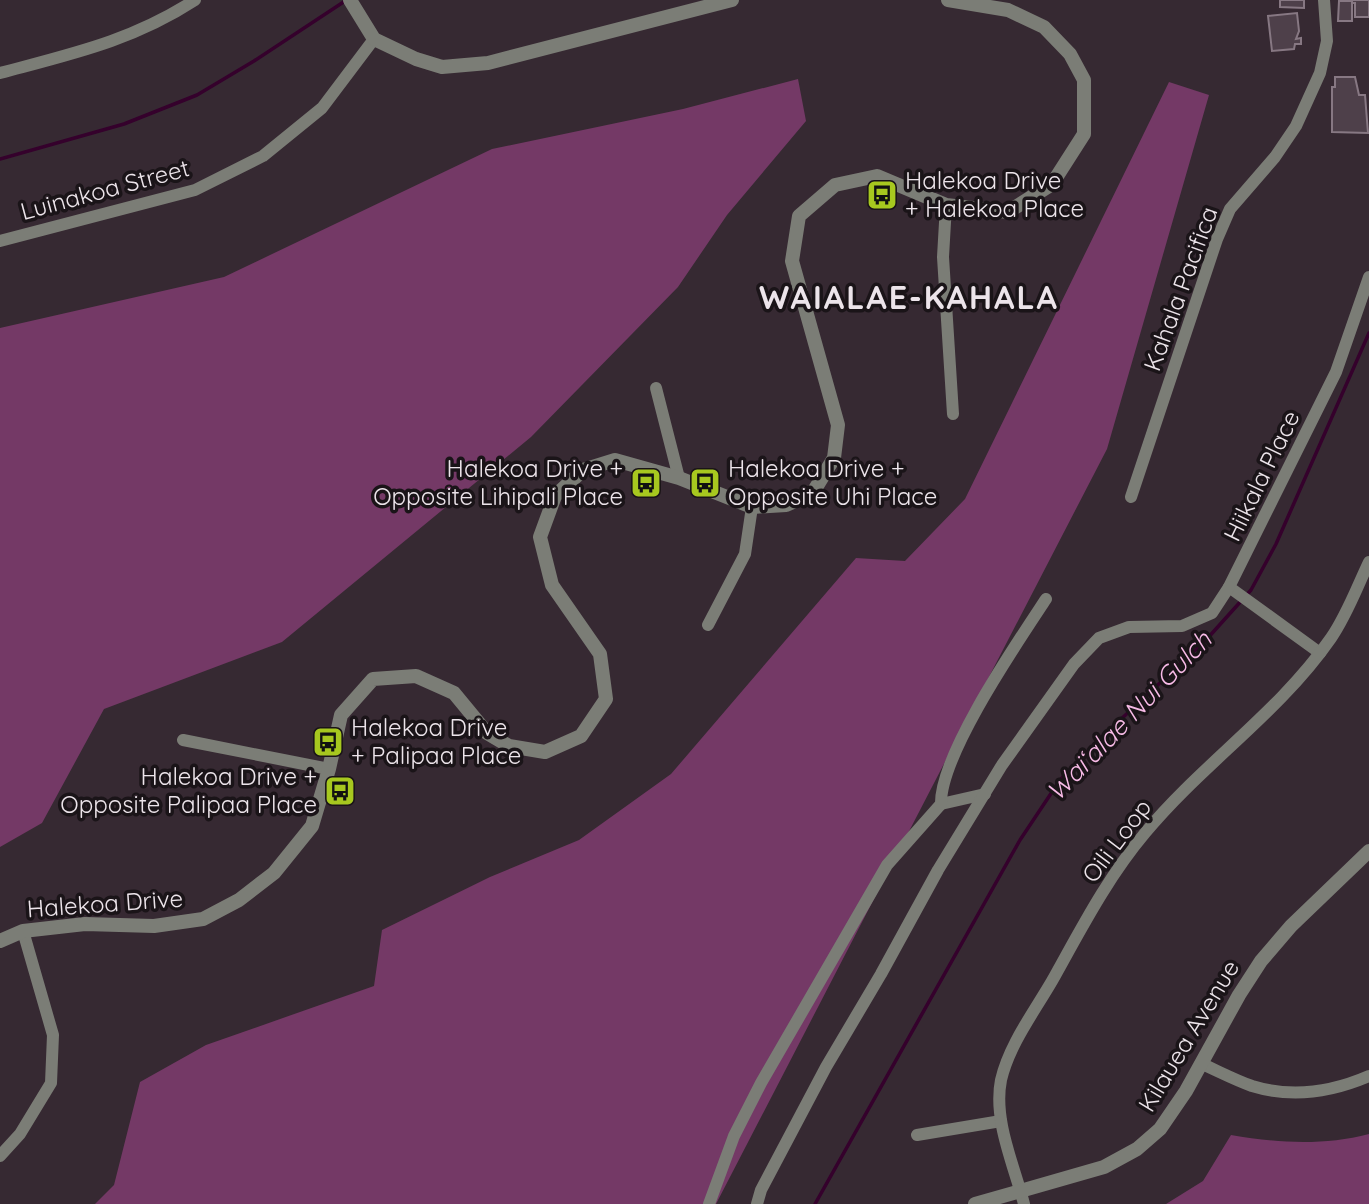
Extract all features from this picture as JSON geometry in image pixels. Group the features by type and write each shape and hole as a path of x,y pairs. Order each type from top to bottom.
{"street":[{"path":"0,73 124,38 195,0"},
{"path":"352,4 374,38 416,59 442,67 488,64 732,0"},
{"name":"Halekoa Drive","path":"0,941 23,931 85,924 154,926 203,919 227,906 274,873 312,825 329,769 341,715 373,679 416,676 454,693 487,733 509,746 545,752 582,736 606,699 600,654 552,585 540,537 555,496 583,470 615,460 679,478 752,508 786,505 812,494 834,458 838,425 792,261 799,216 835,185 877,176 946,205 1008,212 1052,184 1084,134 1084,80 1070,54 1044,27 1008,9 948,0"},
{"name":"Kahala Pacifica","path":"1131,497 1217,239 1230,209 1275,157 1296,126 1320,73 1327,41 1324,0"},
{"name":"Luinakoa Street","path":"0,241 195,190 263,156 322,108 374,38"},
{"path":"946,205 943,257 953,414"},
{"name":"Hiikala Place","path":"757,1204 761,1190 826,1067 938,870 985,793 1074,664 1099,638 1129,627 1182,625 1212,613 1234,590 1336,372 1369,277"},
{"path":"656,388 679,478"},
{"path":"708,625 745,554 752,508"},
{"name":"Oili Loop","path":"1022,1198 1001,1121 1001,1081 1014,1047 1121,864 1167,809 1263,717 1320,653 1342,620 1369,562"},
{"path":"1234,590 1320,653"},
{"path":"941,804 940,790 971,722 1046,598"},
{"path":"183,740 329,769"},
{"path":"709,1204 734,1136 756,1094 887,865 941,804 985,793"},
{"name":"Kilauea Avenue","path":"975,1204 1022,1198 1104,1167 1137,1149 1160,1129 1202,1064 1244,986 1273,944 1369,851"},
{"path":"0,1156 20,1134 51,1083 52,1035 23,931"},
{"path":"1202,1064 1251,1085 1273,1091 1326,1090 1369,1076"},
{"path":"917,1135 1001,1121"}],"shaded area":[{"path":"798,79 806,121 727,215 678,287 531,437 282,642 104,709 42,823 0,847 0,328 224,277 492,149 683,109"},
{"path":"1169,82 1209,95 1107,449 716,1204 95,1204 114,1185 140,1082 206,1045 374,986 382,930 490,877 579,840 671,774 856,558 905,561 965,499"},
{"path":"1369,1134 1369,1204 1166,1204 1203,1181 1231,1135 1266,1140 1317,1142"}],"building":[{"path":"1280,0 1304,0 1304,8 1280,7"},
{"path":"1352,0 1369,0 1369,17 1355,17 1355,3 1352,3"},
{"path":"1339,1 1352,1 1352,21 1338,21"},
{"path":"1297,13 1299,31 1296,39 1301,38 1301,44 1295,44 1294,49 1272,51 1268,16"},
{"path":"1335,77 1355,77 1359,95 1365,95 1368,133 1332,132 1332,87 1335,87"}],"waterway":[{"path":"0,159 124,124 197,95 345,1"},
{"name":"Waiʻalae Nui Gulch","path":"815,1204 1020,840 1060,780 1206,640 1251,590 1276,544 1369,333"}],"place":[{"name":"Halekoa Drive + Halekoa Place","path":"882,195"},
{"name":"Halekoa Drive + Opposite Lihipali Place","path":"646,483"},
{"name":"Halekoa Drive + Opposite Uhi Place","path":"705,483"},
{"name":"Halekoa Drive + Palipaa Place","path":"328,742"},
{"name":"Halekoa Drive + Opposite Palipaa Place","path":"340,791"}],"district":[{"name":"WAIALAE-KAHALA","path":"909,298"}]}
